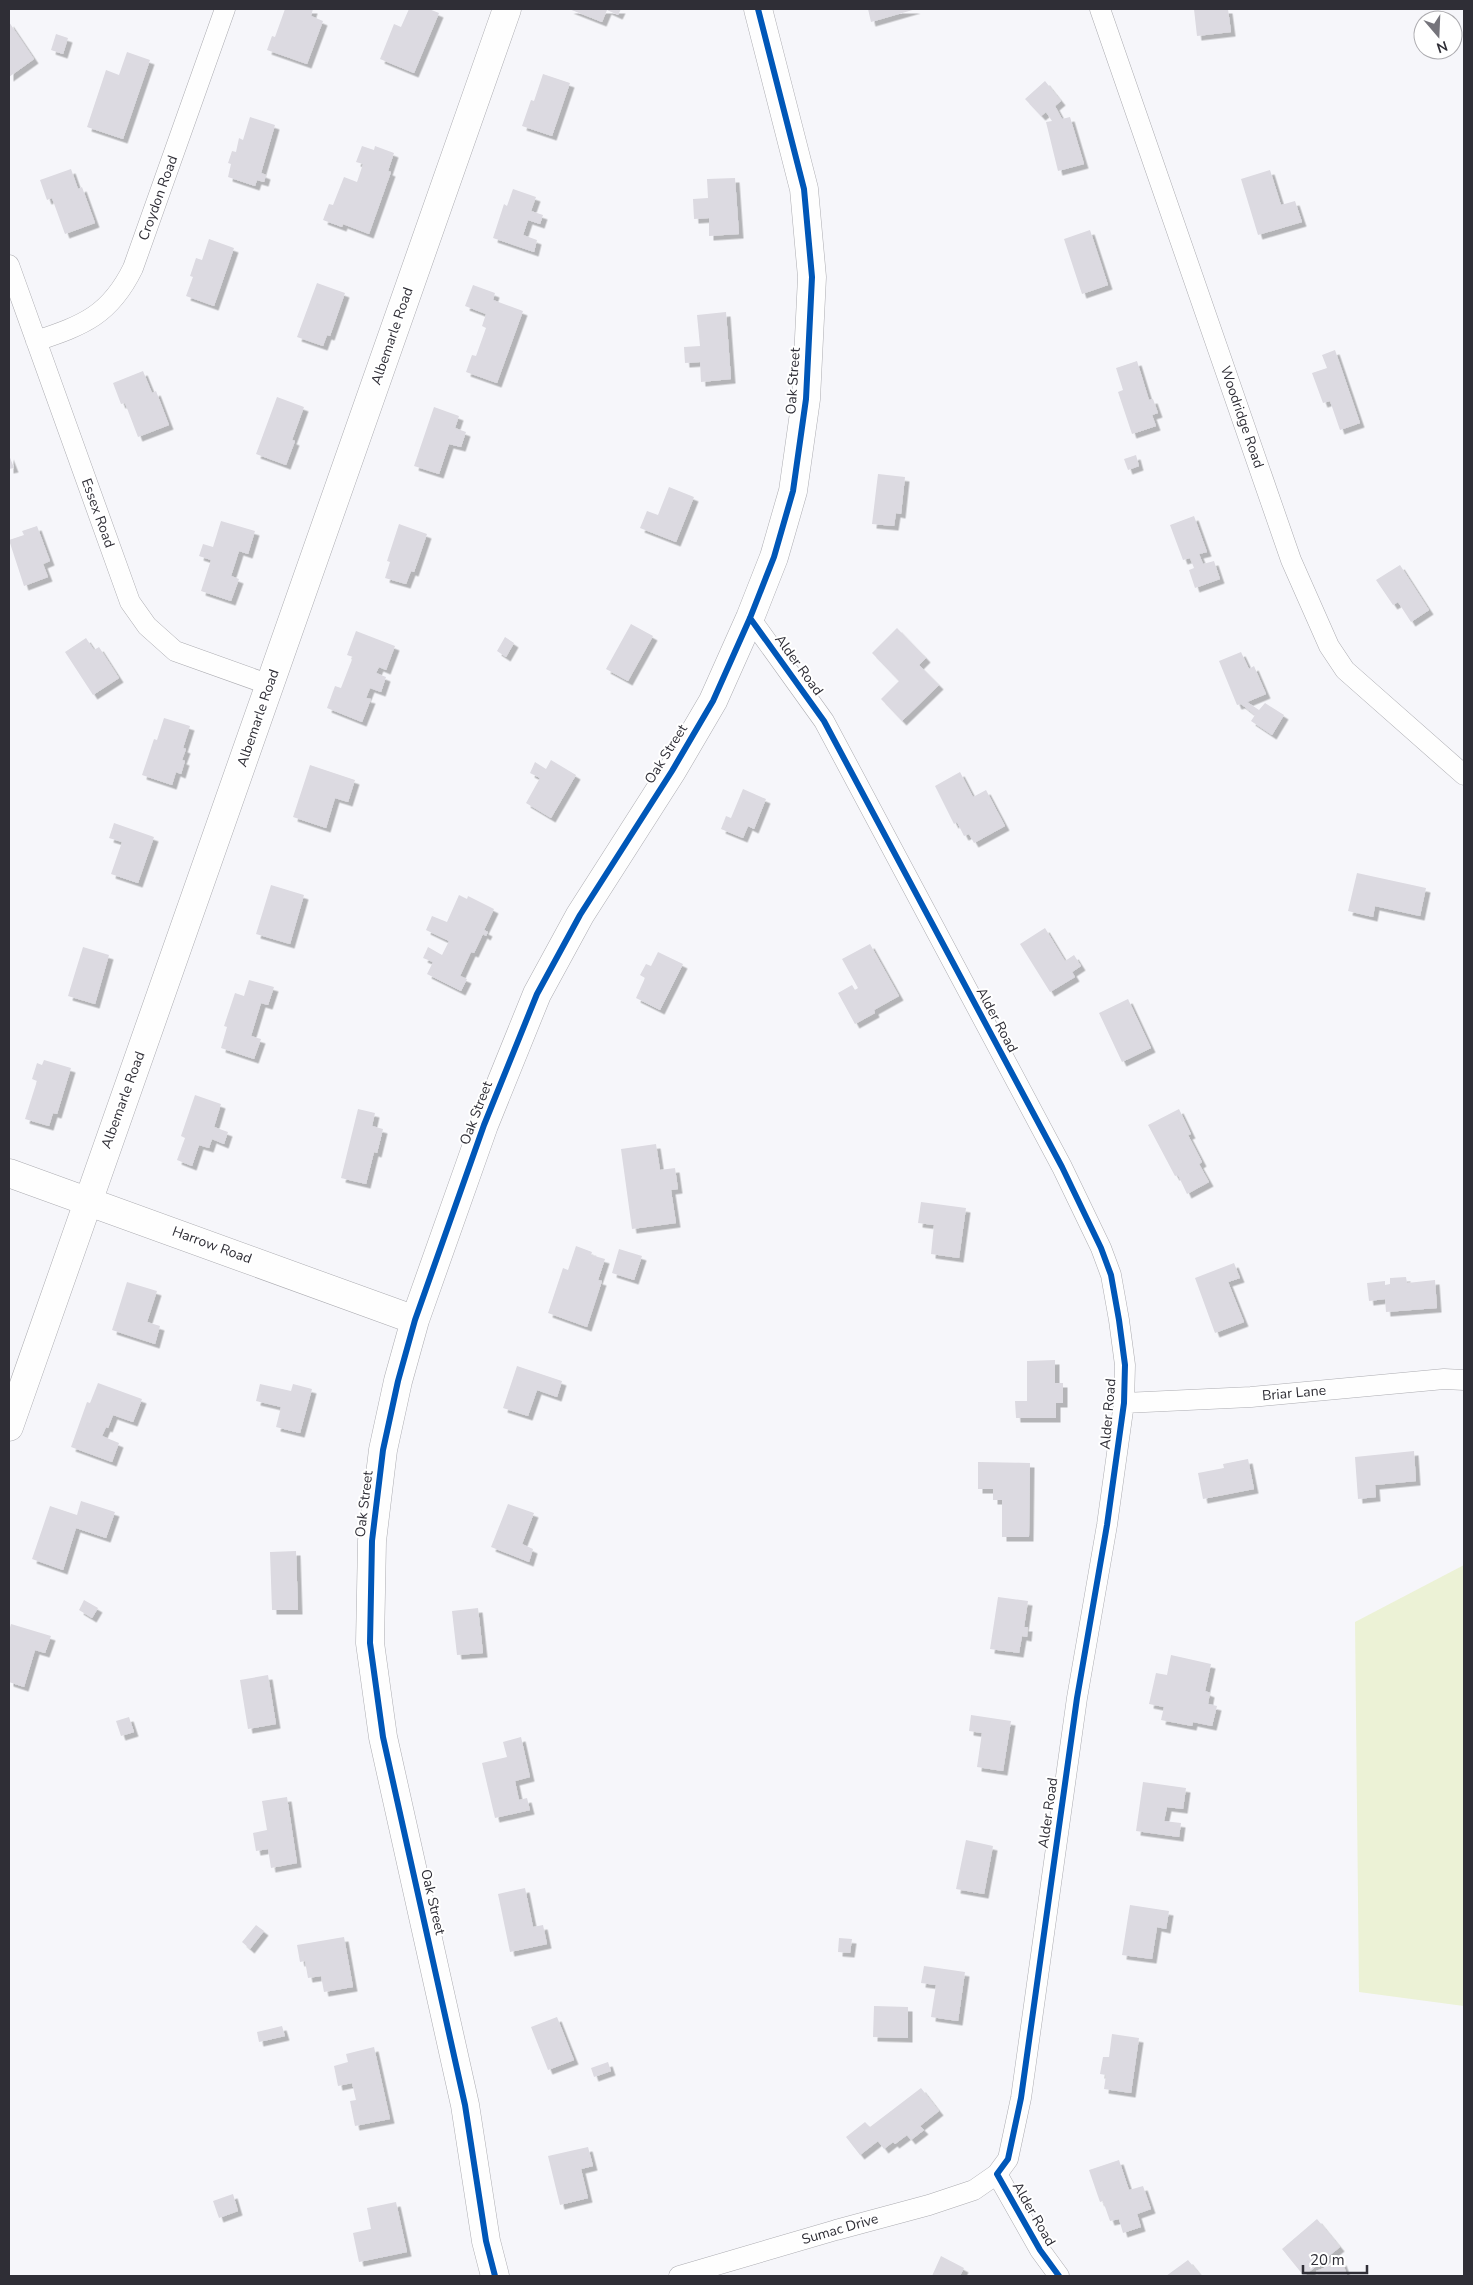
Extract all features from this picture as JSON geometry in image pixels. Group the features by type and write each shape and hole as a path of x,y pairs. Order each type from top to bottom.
{"street":[{"name":"Croydon Road","path":"36,341 69,330 93,317 110,305 124,287 136,259 225,9"},
{"name":"Albemarle Road","path":"9,1426 507,9"},
{"name":"Oak Street","path":"495,2276 486,2241 465,2105 383,1737 370,1643 372,1541 383,1450 415,1320 484,1125 537,994 580,915 672,771 712,702 750,618 774,558 793,490 806,399 812,276 804,189 758,9"},
{"name":"Woodridge Road","path":"1100,9 1291,560 1329,646 1346,670 1464,775"},
{"name":"Essex Road","path":"9,265 130,602 147,626 175,651 270,685"},
{"name":"Alder Road","path":"750,618 824,721 1062,1167 1101,1248 1111,1275 1125,1365 1124,1403 1107,1525 1077,1698 1021,2098 1008,2159 997,2174 1040,2250 1059,2276"},
{"name":"Harrow Road","path":"9,1173 415,1320"},
{"name":"Briar Lane","path":"1124,1403 1251,1397 1444,1379 1464,1380"},
{"name":"Sumac Drive","path":"679,2276 929,2205 974,2190 997,2174"}],"green space":[{"path":"1464,1565 1464,2006 1359,1992 1355,1622"}],"building":[{"path":"285,9 313,9 311,16 323,21 307,64 267,50 272,36 275,37"},
{"path":"409,9 429,9 439,13 414,73 380,59 394,24 401,27"},
{"path":"569,9 621,9 618,15 607,10 602,22"},
{"path":"868,9 916,9 871,22"},
{"path":"1194,9 1228,9 1231,32 1197,36"},
{"path":"9,22 34,59 9,77"},
{"path":"56,34 68,38 63,54 51,50"},
{"path":"127,52 150,60 123,139 87,127 106,70 119,75"},
{"path":"543,74 570,83 552,136 522,126 531,100 534,101"},
{"path":"1045,81 1061,101 1055,106 1062,119 1070,117 1084,164 1058,171 1046,122 1052,121 1046,112 1041,116 1025,99"},
{"path":"250,117 275,125 261,173 266,175 264,182 257,180 255,186 228,177 231,164 228,163 232,151 236,152 239,138 243,140"},
{"path":"362,146 374,150 375,146 394,153 388,171 391,172 369,234 343,224 342,227 323,220 329,204 333,205 344,177 357,182 363,164 356,162"},
{"path":"71,169 78,189 82,187 95,223 65,234 52,198 47,200 40,180"},
{"path":"1270,170 1281,205 1295,201 1302,222 1258,235 1241,179"},
{"path":"735,178 739,234 709,236 709,218 694,219 693,199 708,198 707,179"},
{"path":"513,189 536,197 531,211 543,215 540,224 528,220 523,235 537,240 534,252 493,238 504,204 507,206"},
{"path":"1090,230 1108,285 1082,294 1064,239"},
{"path":"209,239 234,248 214,306 186,296 193,277 190,276 196,258 202,260"},
{"path":"317,283 345,293 330,336 327,335 323,346 297,337"},
{"path":"473,285 495,293 493,300 523,311 497,383 466,372 472,355 476,356 486,328 482,326 486,314 465,306"},
{"path":"726,312 731,379 701,382 700,362 685,363 684,347 700,346 697,315"},
{"path":"1335,350 1360,423 1340,430 1330,401 1323,403 1312,373 1327,368 1322,355"},
{"path":"1137,361 1149,400 1153,399 1158,413 1152,415 1156,426 1132,434 1118,392 1123,390 1116,368"},
{"path":"143,371 152,393 156,391 169,425 138,437 125,403 121,404 113,383"},
{"path":"277,397 304,407 292,440 295,441 286,465 256,454"},
{"path":"434,407 459,416 455,428 466,432 461,447 449,444 439,474 414,466"},
{"path":"9,455 14,468 9,469"},
{"path":"1136,455 1139,466 1128,470 1124,459"},
{"path":"878,474 905,477 901,514 896,513 894,526 872,524"},
{"path":"669,487 694,497 676,542 640,528 647,511 658,515"},
{"path":"1194,516 1207,552 1199,554 1203,564 1214,561 1220,579 1195,588 1189,570 1194,568 1190,558 1183,560 1170,525"},
{"path":"221,521 255,531 248,554 239,551 231,576 239,579 231,601 201,591 211,560 199,556 203,544 213,547"},
{"path":"399,524 427,534 414,572 411,571 406,584 385,578 390,562 387,561"},
{"path":"37,526 50,561 43,564 48,577 24,586 9,540 24,535 22,531"},
{"path":"1400,565 1429,610 1411,622 1398,602 1393,605 1376,580"},
{"path":"631,624 653,636 628,681 606,669"},
{"path":"897,628 926,658 919,665 939,685 902,721 881,699 899,681 872,653"},
{"path":"356,631 395,646 386,670 379,667 376,673 386,677 381,692 370,688 366,698 371,699 362,722 327,708 335,686 341,688 353,657 347,655"},
{"path":"505,637 514,643 506,657 497,651"},
{"path":"86,638 94,650 99,647 119,678 93,695 65,652"},
{"path":"1241,652 1249,669 1254,666 1266,694 1247,702 1259,710 1265,703 1284,715 1272,735 1251,721 1255,715 1241,704 1237,705 1219,661"},
{"path":"164,718 190,726 183,748 186,749 182,760 185,761 181,774 176,772 172,785 142,775 154,739 157,740"},
{"path":"551,760 576,775 551,818 526,803 540,778 530,773 535,762 546,769"},
{"path":"310,765 355,780 348,802 335,798 326,828 293,817"},
{"path":"960,772 973,797 986,790 1005,826 974,843 969,834 964,836 957,822 954,824 935,786"},
{"path":"743,789 766,799 754,829 748,826 743,838 721,829 726,816 731,818"},
{"path":"114,823 154,837 138,883 111,874 122,842 109,838"},
{"path":"1357,873 1426,888 1420,916 1375,906 1373,917 1348,911"},
{"path":"271,885 304,895 290,944 256,934"},
{"path":"459,895 467,899 468,896 494,909 484,930 488,932 486,936 483,934 474,953 471,952 460,976 467,979 461,991 427,974 433,962 423,958 428,947 442,955 449,941 426,930 432,916 447,922"},
{"path":"1045,928 1065,961 1074,955 1081,966 1072,972 1075,977 1050,992 1020,944"},
{"path":"870,944 899,996 874,1010 875,1013 855,1024 838,993 852,985 855,990 858,988 842,959"},
{"path":"83,947 109,955 95,1004 68,996"},
{"path":"658,952 683,964 660,1010 636,998 645,978 640,975 646,964 651,966"},
{"path":"249,980 274,987 268,1005 261,1003 251,1036 261,1039 254,1059 221,1048 227,1027 224,1026 235,993 244,996"},
{"path":"1128,999 1151,1048 1122,1062 1099,1013"},
{"path":"44,1060 71,1068 57,1114 53,1113 49,1126 25,1119 37,1081 32,1079 37,1063 42,1065"},
{"path":"195,1095 221,1104 214,1127 228,1132 224,1144 212,1139 209,1148 199,1145 192,1166 177,1160 185,1138 181,1136"},
{"path":"358,1109 375,1113 372,1126 383,1129 377,1153 374,1152 366,1184 341,1178"},
{"path":"1179,1109 1191,1134 1188,1135 1202,1162 1199,1164 1209,1182 1187,1194 1178,1175 1175,1176 1148,1125"},
{"path":"656,1144 660,1170 675,1168 678,1189 671,1190 676,1223 632,1229 621,1149"},
{"path":"921,1202 966,1208 959,1258 931,1254 934,1225 918,1223"},
{"path":"576,1246 592,1252 591,1255 605,1259 598,1280 602,1281 587,1327 548,1313 563,1268 568,1270"},
{"path":"619,1249 642,1256 634,1280 612,1273"},
{"path":"1234,1263 1240,1278 1228,1282 1244,1322 1215,1333 1195,1278"},
{"path":"1406,1277 1407,1283 1435,1280 1437,1308 1386,1312 1385,1299 1369,1301 1367,1283 1385,1281 1385,1285 1390,1284 1390,1278"},
{"path":"127,1282 157,1291 147,1322 160,1326 155,1344 112,1330"},
{"path":"1055,1360 1055,1383 1063,1383 1063,1403 1056,1403 1056,1418 1016,1418 1015,1401 1027,1401 1027,1361"},
{"path":"517,1366 562,1381 557,1397 537,1390 528,1416 503,1408"},
{"path":"98,1383 142,1399 133,1422 113,1415 108,1428 106,1427 102,1436 119,1443 112,1462 71,1447 87,1402 90,1403"},
{"path":"260,1384 291,1391 293,1384 312,1389 300,1433 276,1427 281,1407 256,1401"},
{"path":"1414,1451 1416,1481 1375,1485 1376,1497 1358,1499 1355,1457"},
{"path":"1248,1459 1254,1489 1203,1499 1198,1473 1224,1468 1223,1464"},
{"path":"978,1462 1030,1463 1029,1537 1002,1537 1002,1500 993,1500 993,1489 978,1489"},
{"path":"81,1501 115,1512 106,1538 76,1528 63,1570 32,1559 50,1506 77,1515"},
{"path":"508,1504 534,1513 522,1544 533,1549 529,1562 491,1547"},
{"path":"296,1551 298,1610 272,1610 270,1552"},
{"path":"998,1597 1028,1601 1024,1627 1028,1627 1027,1637 1022,1636 1019,1653 990,1649"},
{"path":"84,1600 98,1608 92,1618 79,1610"},
{"path":"478,1608 483,1653 457,1655 452,1611"},
{"path":"11,1624 51,1636 45,1653 35,1650 24,1687 9,1682 9,1631"},
{"path":"1171,1655 1211,1664 1205,1691 1210,1693 1208,1704 1217,1706 1212,1726 1193,1722 1192,1726 1161,1720 1164,1707 1149,1704 1156,1673 1167,1675"},
{"path":"268,1675 276,1724 248,1729 240,1680"},
{"path":"971,1715 1011,1721 1003,1771 977,1767 982,1733 969,1731"},
{"path":"129,1717 134,1732 121,1736 116,1721"},
{"path":"521,1737 530,1777 515,1781 519,1800 527,1798 530,1810 495,1818 482,1763 507,1757 503,1742"},
{"path":"1143,1782 1186,1788 1183,1809 1167,1807 1164,1821 1181,1823 1179,1837 1136,1831"},
{"path":"287,1797 297,1863 271,1868 268,1849 256,1851 253,1833 267,1830 262,1801"},
{"path":"966,1840 993,1846 984,1894 956,1889"},
{"path":"525,1888 533,1927 543,1925 547,1944 510,1952 498,1894"},
{"path":"1130,1905 1169,1911 1166,1929 1157,1927 1152,1959 1122,1955"},
{"path":"256,1925 264,1931 250,1949 242,1942"},
{"path":"344,1937 353,1987 324,1992 321,1976 308,1978 305,1961 300,1962 297,1945"},
{"path":"839,1938 852,1939 850,1953 838,1952"},
{"path":"924,1966 965,1972 958,2021 931,2017 936,1985 921,1983"},
{"path":"874,2006 908,2007 908,2038 873,2037"},
{"path":"557,2017 574,2060 548,2070 531,2027"},
{"path":"282,2026 285,2036 259,2042 257,2032"},
{"path":"1112,2034 1139,2038 1131,2093 1104,2089 1106,2075 1100,2074 1103,2057 1109,2057"},
{"path":"374,2047 390,2119 355,2126 350,2101 356,2100 352,2083 338,2086 334,2066 348,2062 346,2054"},
{"path":"608,2062 611,2071 594,2077 591,2068"},
{"path":"921,2088 939,2111 920,2126 924,2130 911,2140 907,2135 884,2149 878,2141 860,2155 846,2137 865,2122 870,2127"},
{"path":"588,2147 593,2166 581,2169 588,2198 560,2205 548,2156"},
{"path":"1119,2160 1129,2190 1143,2186 1151,2209 1137,2214 1141,2227 1123,2233 1119,2219 1110,2221 1103,2201 1100,2202 1089,2170"},
{"path":"233,2194 238,2211 219,2218 213,2201"},
{"path":"396,2202 407,2252 359,2262 353,2233 371,2229 367,2208"},
{"path":"1317,2219 1340,2247 1304,2276 1282,2249"},
{"path":"941,2256 964,2268 960,2276 932,2276"},
{"path":"1188,2260 1201,2276 1166,2276"},
{"path":"1342,2261 1347,2275 1318,2276 1316,2271"}],"cycle path":[{"path":"495,2276 486,2241 465,2105 383,1737 370,1643 372,1541 383,1450 398,1381 415,1320 484,1125 537,994 580,915 672,771 713,701 750,618 774,557 793,491 806,399 812,277 804,189 758,9"},
{"path":"750,618 824,721 1062,1167 1101,1248 1111,1275 1125,1365 1124,1403 1107,1525 1077,1698 1021,2098 1008,2159 997,2174 1040,2250 1059,2276"}]}
